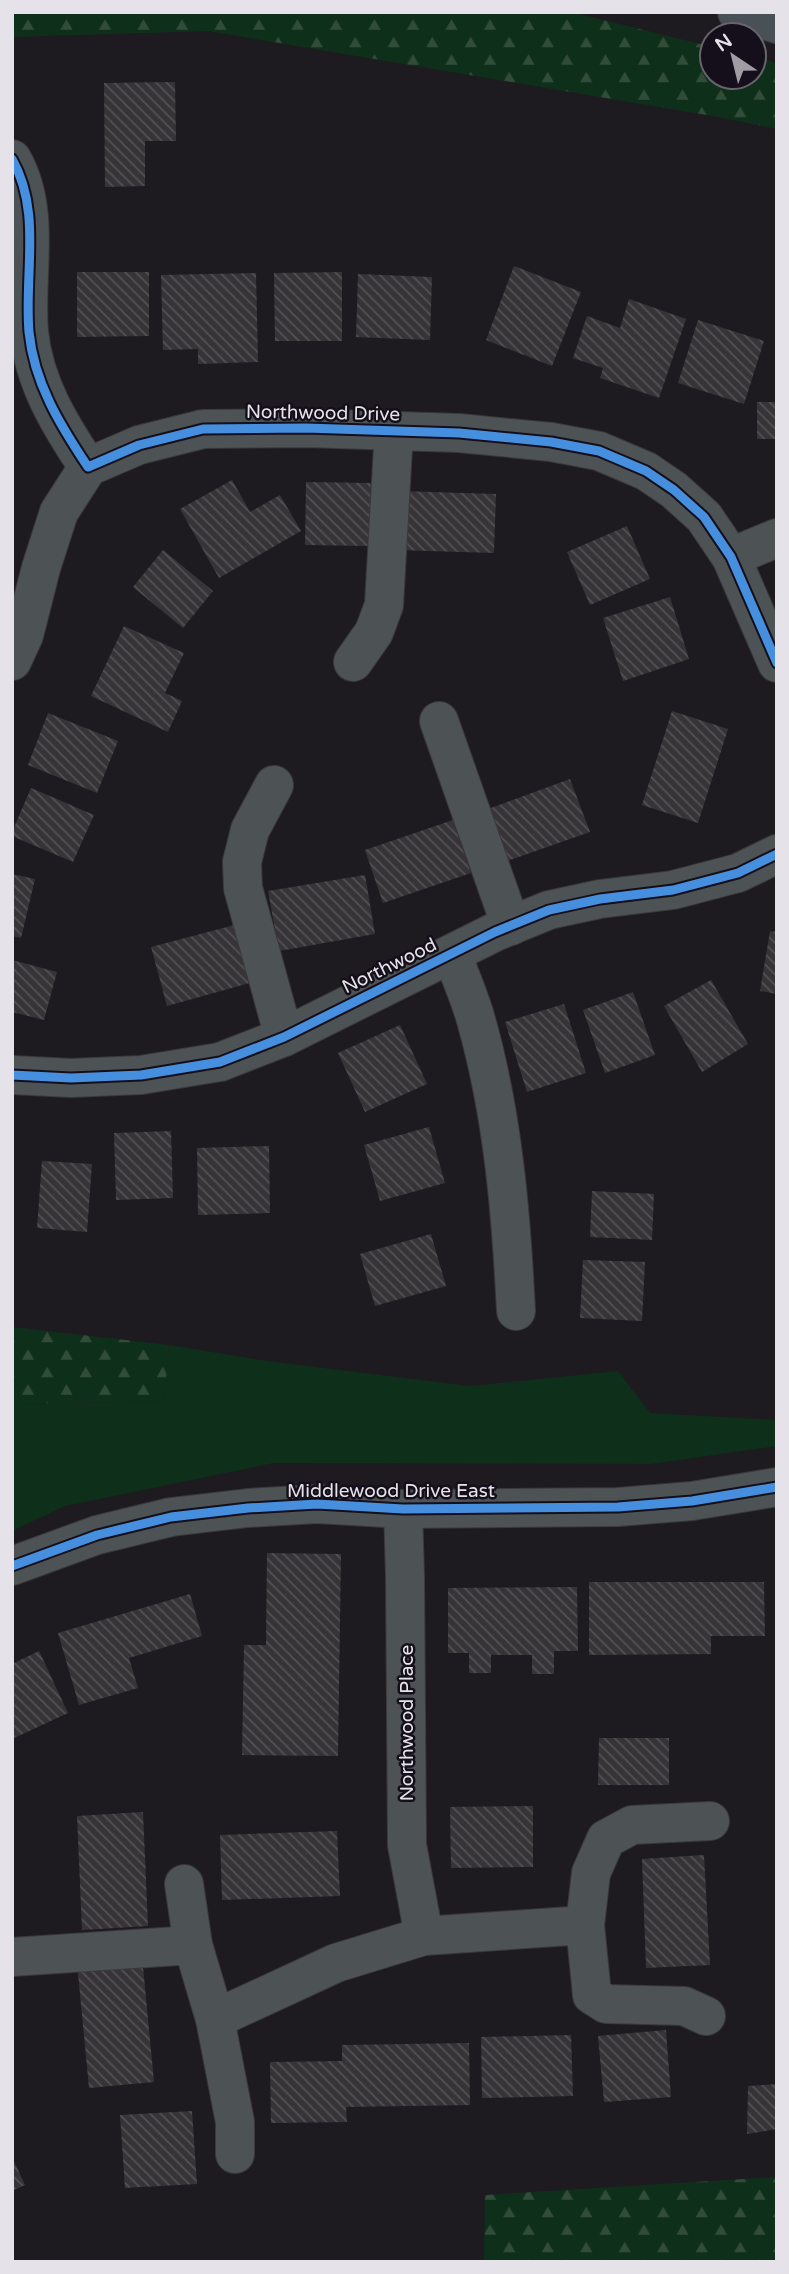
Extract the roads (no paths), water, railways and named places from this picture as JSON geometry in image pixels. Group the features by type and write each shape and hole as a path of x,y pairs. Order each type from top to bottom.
{"main road":[{"path":"737,12 777,24"}],"street":[{"path":"12,159 22,175 29,209 29,332 41,385 61,426 88,467 59,512 24,635 12,661"},
{"name":"Northwood Drive","path":"88,467 139,445 203,429 306,428 459,433 551,442 599,451 646,471 674,490 704,517 731,556 777,663"},
{"path":"353,662 374,632 384,605 394,430"},
{"path":"731,556 777,538"},
{"path":"439,721 511,926"},
{"path":"274,785 250,830 242,862 243,888 284,1037"},
{"name":"Northwood","path":"12,1074 71,1078 141,1075 220,1062 284,1037 452,954 549,910 600,899 673,890 738,873 777,854"},
{"path":"452,954 475,1018 494,1091 512,1227 516,1311"},
{"name":"Middlewood Drive East","path":"12,1566 97,1535 171,1517 248,1508 317,1504 403,1508 618,1507 692,1501 777,1487"},
{"name":"Northwood Place","path":"403,1508 407,1845 424,1937"},
{"path":"706,2017 684,2006 606,2004 592,1995 584,1925 591,1872 606,1839 632,1825 710,1821"},
{"path":"184,1884 193,1945 215,2019 235,2122 235,2154"},
{"path":"215,2019 337,1963 424,1937 584,1925"},
{"path":"12,1957 193,1945"}]}
